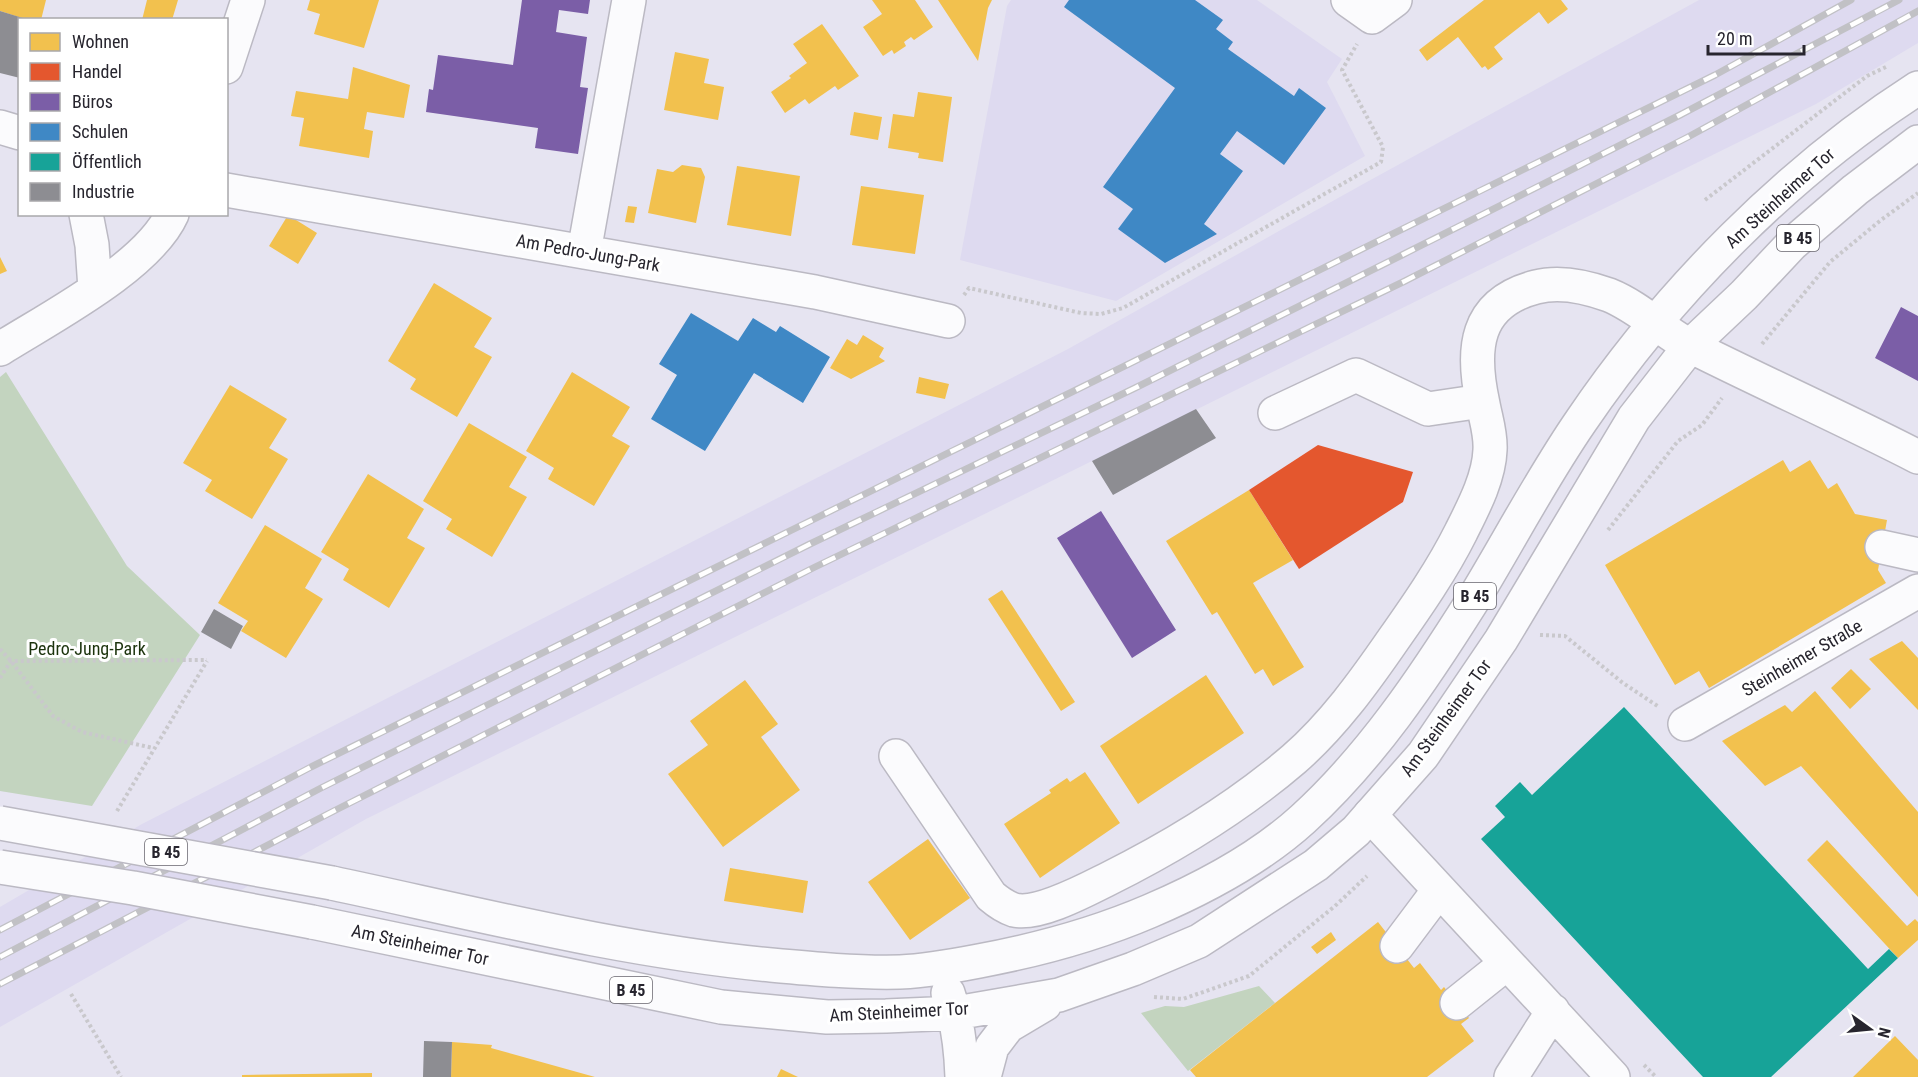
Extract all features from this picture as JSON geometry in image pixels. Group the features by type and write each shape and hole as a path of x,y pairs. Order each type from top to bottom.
{"main road":[{"path":"228,61 248,0"},
{"path":"584,252 629,0"},
{"name":"Am Steinheimer Tor","path":"0,823 332,883 628,945 730,961 831,970 900,972 940,968 1030,951 1108,929 1185,896 1245,862 1301,821 1357,763 1409,698 1473,600 1582,418 1655,321 1710,261 1760,213 1882,111 1918,88"},
{"path":"0,127 18,132"},
{"name":"Am Steinheimer Tor","path":"0,867 133,888 312,922 721,1007 827,1017 886,1017 956,1013 1059,995 1133,969 1199,940 1316,865 1356,831 1423,755 1501,640 1634,418 1690,346 1744,295 1792,244 1855,190 1918,142"},
{"name":"Am Pedro-Jung-Park","path":"228,190 815,292 948,321"},
{"path":"86,216 92,245 95,289"},
{"path":"0,349 95,289 138,257 153,242 171,216"},
{"path":"896,756 991,896 1012,909 1021,911 1073,897 1145,861 1201,828 1295,758 1338,713 1372,670 1417,606 1460,534 1485,475 1490,453 1490,437 1476,356 1479,337 1485,322 1496,307 1511,297 1538,286 1565,285 1589,288 1611,296 1655,321 1690,346 1918,457"},
{"path":"1275,413 1356,375 1428,409 1482,401"},
{"path":"1882,547 1918,555"},
{"name":"Steinheimer Straße","path":"1685,724 1918,591"},
{"path":"1371,815 1613,1077"},
{"path":"1397,946 1439,890"},
{"path":"1457,1003 1507,963"},
{"path":"940,968 956,1013 962,1077"},
{"path":"984,1077 992,1047 1008,1026 1059,995"},
{"path":"1511,1077 1552,1011"}],"path":[{"path":"948,321 969,288 1081,314 1101,314 1123,308 1381,162 1383,147 1342,70 1372,6"},
{"path":"1705,200 1867,76"},
{"path":"1602,535 1611,527 1678,441 1702,425 1773,329 1830,262 1918,193"},
{"path":"1501,640 1531,634 1565,636 1623,683 1685,724"},
{"path":"0,649 11,660 52,716 82,732 153,748"},
{"path":"0,678 11,660"},
{"path":"11,660 207,660 113,817"},
{"path":"1148,997 1183,999 1250,976 1335,906 1367,876"},
{"path":"71,994 121,1077"}],"shaded area":[{"path":"1011,0 1257,0 1342,59 1327,82 1365,156 1116,301 960,260 1007,6"},
{"path":"1699,0 1918,0 1918,43 1816,104 366,819 0,1027 0,907 142,824 1068,349"}],"green space":[{"name":"Pedro-Jung-Park","path":"6,372 127,566 200,635 92,806 0,791 0,377"},
{"path":"1259,986 1275,1003 1188,1071 1141,1013 1165,1006 1184,1007"}],"building: Wohnen":[{"path":"0,0 46,0 42,18 22,18 0,11"},
{"path":"147,0 178,0 173,18 142,18"},
{"path":"310,0 379,0 364,48 314,34 320,14 307,10"},
{"path":"872,0 915,0 933,27 914,40 911,37 904,42 906,46 894,54 892,50 883,56 863,27 882,14"},
{"path":"938,0 992,0 988,8 978,61"},
{"path":"1484,0 1561,0 1568,9 1548,24 1539,12 1494,47 1503,59 1488,70 1485,66 1482,68 1458,37 1427,61 1419,50"},
{"path":"822,24 859,76 838,90 835,86 809,104 805,99 785,113 771,92 807,63 793,44"},
{"path":"675,52 709,59 704,83 724,87 718,120 664,110"},
{"path":"353,67 410,85 404,118 367,112 364,129 373,131 369,158 299,146 304,118 291,116 296,91 348,99"},
{"path":"918,92 952,97 943,162 918,158 919,153 888,148 893,114 914,117"},
{"path":"854,112 882,117 878,140 850,135"},
{"path":"682,165 701,168 705,177 696,223 648,213 657,169 673,172"},
{"path":"737,166 800,176 791,236 727,225"},
{"path":"861,186 924,195 915,254 852,245"},
{"path":"628,206 637,207 634,223 625,222"},
{"path":"288,215 317,233 298,264 269,246"},
{"path":"0,257 7,271 0,274"},
{"path":"434,283 492,318 474,347 492,357 457,417 410,389 416,379 388,361"},
{"path":"863,335 884,348 879,357 885,361 851,379 830,368 847,339 857,345"},
{"path":"572,372 630,407 612,436 630,446 594,506 548,479 554,468 526,451"},
{"path":"919,377 949,384 945,399 916,393"},
{"path":"230,385 287,419 269,448 288,459 252,519 205,491 212,480 183,463"},
{"path":"469,423 527,457 509,487 527,497 492,557 446,529 452,519 423,501"},
{"path":"1783,460 1790,472 1810,460 1828,489 1837,483 1855,514 1887,520 1878,570 1886,583 1709,688 1699,671 1675,685 1605,565"},
{"path":"368,474 424,509 407,538 425,548 389,608 343,580 349,569 321,552"},
{"path":"1249,490 1293,560 1253,583 1304,667 1273,686 1263,669 1255,674 1217,612 1212,615 1166,541"},
{"path":"265,525 322,559 305,588 323,599 286,658 241,631 248,621 218,603"},
{"path":"1002,590 1075,702 1061,711 988,599"},
{"path":"1902,641 1918,658 1918,710 1869,659"},
{"path":"1851,669 1871,689 1850,709 1831,688"},
{"path":"1206,675 1244,733 1138,804 1100,746"},
{"path":"745,680 778,724 761,737 800,790 723,847 668,774 708,745 690,721"},
{"path":"1815,691 1918,812 1918,897 1801,766 1765,786 1722,741 1785,705 1792,712"},
{"path":"1085,772 1120,823 1040,878 1004,824 1051,793 1049,790 1067,778 1070,782"},
{"path":"928,839 970,898 910,940 868,882"},
{"path":"1827,840 1907,926 1915,919 1918,922 1918,940 1898,958 1807,860"},
{"path":"730,868 808,881 803,913 724,901"},
{"path":"1378,922 1414,968 1420,963 1441,990 1444,987 1469,1018 1461,1024 1474,1041 1427,1077 1196,1077 1190,1070"},
{"path":"1331,932 1336,940 1317,954 1311,947"},
{"path":"1895,1036 1918,1060 1918,1077 1853,1077"},
{"path":"452,1042 492,1045 491,1048 595,1077 451,1077"},
{"path":"781,1069 798,1077 777,1077"},
{"path":"372,1073 372,1077 242,1077 242,1075"}],"building: Handel":[{"path":"1318,445 1413,472 1403,502 1299,569 1249,490"}],"building: Büros":[{"path":"522,0 590,0 588,14 559,10 556,32 587,37 580,87 588,88 578,154 535,148 538,128 426,112 429,89 433,90 438,55 513,65"},
{"path":"1901,307 1918,316 1918,381 1875,358"},
{"path":"1101,511 1176,630 1132,658 1057,538"}],"building: Schulen":[{"path":"1069,0 1195,0 1223,20 1216,29 1233,42 1228,49 1294,96 1299,88 1326,108 1284,165 1237,131 1220,154 1243,171 1204,224 1217,234 1165,263 1118,229 1133,209 1103,187 1175,88 1064,7"},
{"path":"691,313 738,341 753,318 776,332 780,326 830,357 803,403 754,373 705,451 651,419 677,375 659,364"}],"building: Öffentlich":[{"path":"1624,707 1868,969 1889,949 1898,958 1771,1077 1703,1077 1481,839 1505,817 1495,806 1520,782 1532,795"}],"building: Industrie":[{"path":"0,11 23,18 18,18 18,78 0,73"},
{"path":"1196,409 1216,438 1113,495 1092,461"},
{"path":"214,609 243,626 231,649 201,632"},
{"path":"424,1041 452,1042 451,1077 423,1077"}],"railway":[{"path":"0,930 311,767 1715,75 1851,0"},
{"path":"0,957 321,788 810,544 1135,388 1402,255 1680,115 1899,0"},
{"path":"0,984 320,818 813,568 1405,281 1688,137 1918,11"}]}
